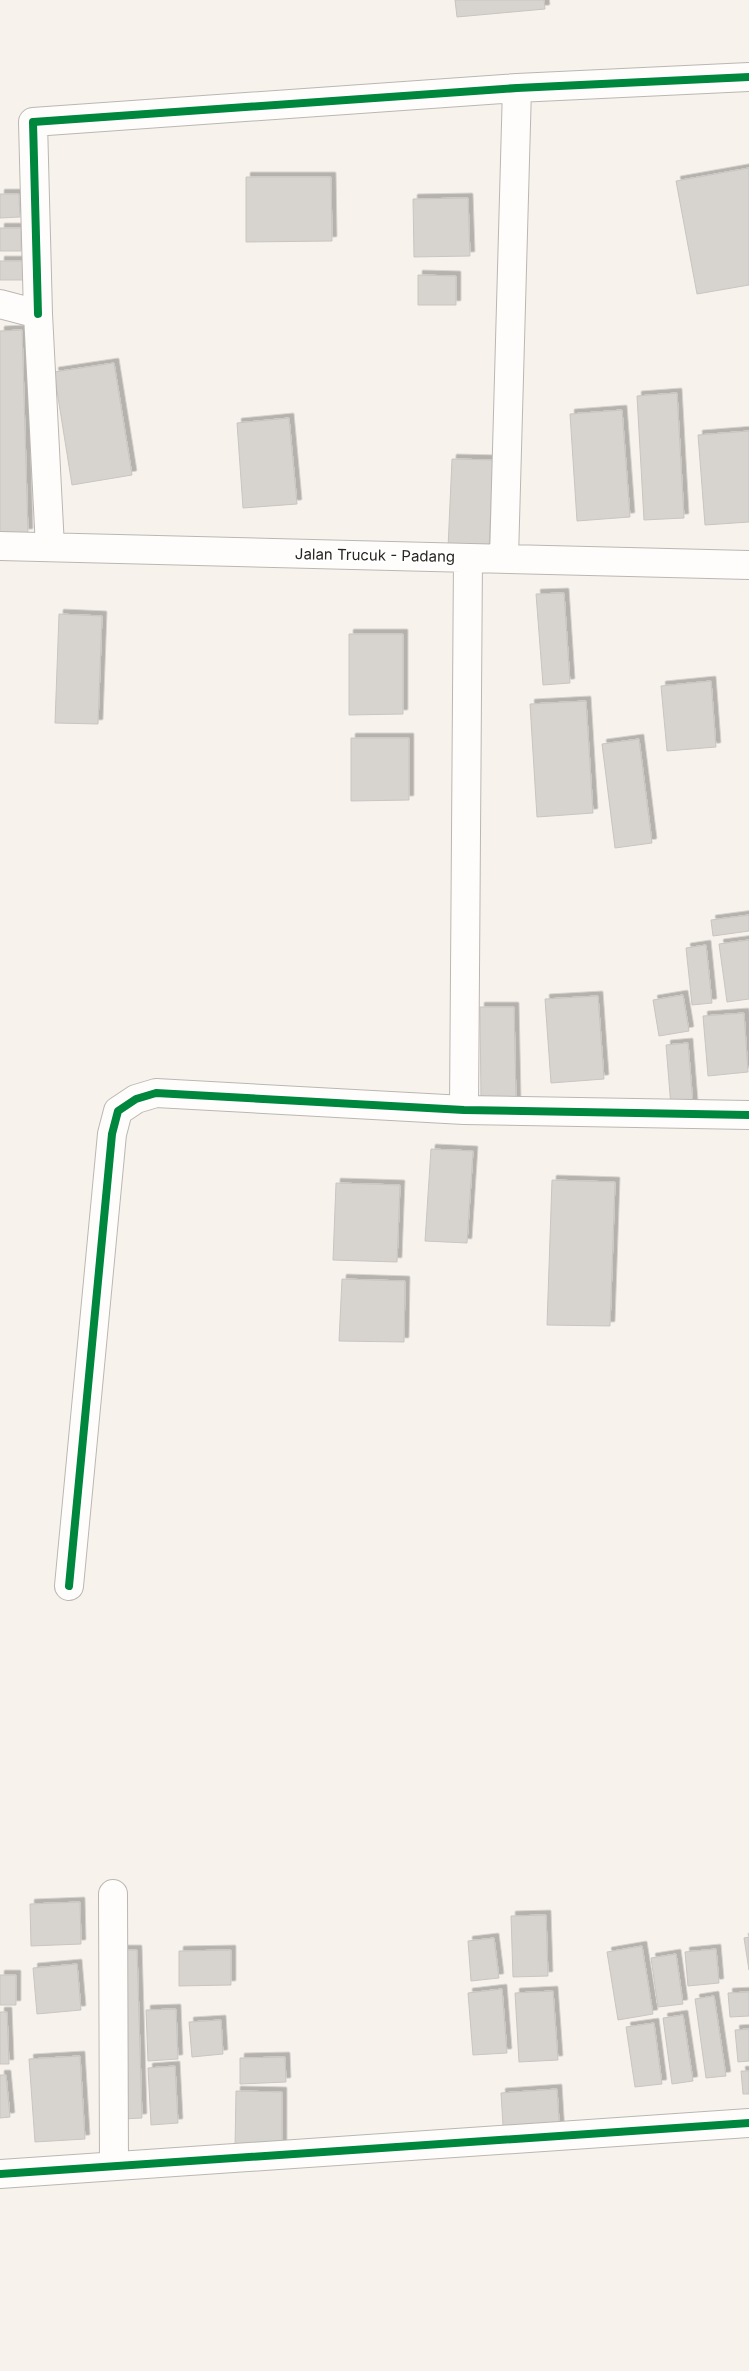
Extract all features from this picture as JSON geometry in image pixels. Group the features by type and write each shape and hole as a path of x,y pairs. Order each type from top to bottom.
{"street":[{"path":"50,547 38,314 33,122 517,88 749,77"},
{"path":"504,558 517,88"},
{"path":"0,304 38,314"},
{"name":"Jalan Trucuk - Padang","path":"0,546 749,565"},
{"path":"464,1110 468,558"},
{"path":"69,1586 112,1134 118,1111 136,1098 156,1093 464,1110 749,1116"},
{"path":"113,1894 114,2165"},
{"path":"0,2174 749,2123"}],"building":[{"path":"455,0 544,0 545,9 457,17"},
{"path":"749,168 749,285 697,294 676,181"},
{"path":"246,177 331,177 332,241 246,242"},
{"path":"0,194 19,194 20,217 0,218"},
{"path":"468,198 470,256 414,257 413,199"},
{"path":"0,228 21,228 21,251 0,251"},
{"path":"0,261 26,261 25,280 0,280"},
{"path":"418,275 456,276 456,305 418,305"},
{"path":"22,330 28,533 0,534 0,331"},
{"path":"114,363 132,475 72,485 54,372"},
{"path":"677,393 684,518 644,520 637,396"},
{"path":"622,410 630,517 577,521 570,414"},
{"path":"289,418 297,504 243,508 237,423"},
{"path":"749,431 749,522 705,525 698,435"},
{"path":"452,459 493,460 489,549 448,548"},
{"path":"564,593 570,683 543,685 536,594"},
{"path":"59,614 102,616 98,724 55,723"},
{"path":"349,634 403,634 403,714 349,715"},
{"path":"711,681 716,747 667,751 661,686"},
{"path":"586,701 593,813 537,817 530,704"},
{"path":"351,738 409,738 409,800 351,801"},
{"path":"639,739 652,843 615,848 602,744"},
{"path":"749,915 749,931 713,936 711,920"},
{"path":"749,940 749,999 727,1002 719,944"},
{"path":"706,945 712,1003 692,1005 686,948"},
{"path":"683,995 689,1031 659,1036 653,1000"},
{"path":"598,996 604,1079 551,1083 545,999"},
{"path":"480,1007 514,1007 516,1102 481,1102"},
{"path":"744,1013 748,1072 708,1076 703,1016"},
{"path":"688,1043 693,1105 671,1107 666,1045"},
{"path":"431,1149 473,1151 467,1243 425,1241"},
{"path":"552,1180 615,1182 610,1326 547,1325"},
{"path":"336,1183 400,1185 397,1262 333,1260"},
{"path":"342,1279 405,1281 404,1342 339,1341"},
{"path":"80,1902 81,1944 31,1946 30,1904"},
{"path":"546,1915 548,1976 513,1977 511,1916"},
{"path":"749,1937 749,1970 744,1938"},
{"path":"494,1938 499,1978 471,1981 468,1941"},
{"path":"642,1946 653,2014 618,2020 607,1952"},
{"path":"716,1949 719,1983 688,1986 685,1952"},
{"path":"119,1950 137,1950 142,2118 123,2119"},
{"path":"231,1950 231,1985 179,1986 179,1951"},
{"path":"676,1954 683,2004 658,2007 651,1958"},
{"path":"77,1964 81,2010 37,2014 33,1968"},
{"path":"0,1975 16,1975 16,2005 0,2005"},
{"path":"502,1989 507,2053 473,2055 468,1993"},
{"path":"553,1991 558,2060 519,2062 515,1993"},
{"path":"749,1992 749,2016 730,2017 728,1993"},
{"path":"714,1996 726,2076 706,2078 695,1999"},
{"path":"176,2009 178,2059 148,2061 146,2010"},
{"path":"0,2012 7,2012 9,2064 0,2064"},
{"path":"683,2015 693,2081 672,2084 663,2018"},
{"path":"221,2020 223,2054 192,2057 189,2022"},
{"path":"654,2023 662,2084 635,2087 626,2027"},
{"path":"749,2029 749,2061 738,2062 735,2030"},
{"path":"80,2056 85,2139 35,2142 29,2059"},
{"path":"285,2057 286,2082 240,2084 240,2058"},
{"path":"175,2066 178,2123 151,2125 148,2068"},
{"path":"741,2071 749,2071 749,2094 743,2094"},
{"path":"0,2075 6,2075 10,2117 0,2118"},
{"path":"557,2089 560,2137 504,2142 501,2093"},
{"path":"236,2091 282,2092 282,2149 235,2148"}],"cycle path":[{"path":"38,314 33,122 517,88 749,77"},
{"path":"69,1586 112,1134 118,1111 136,1099 156,1093 464,1110 749,1115"},
{"path":"0,2174 749,2123"}]}
